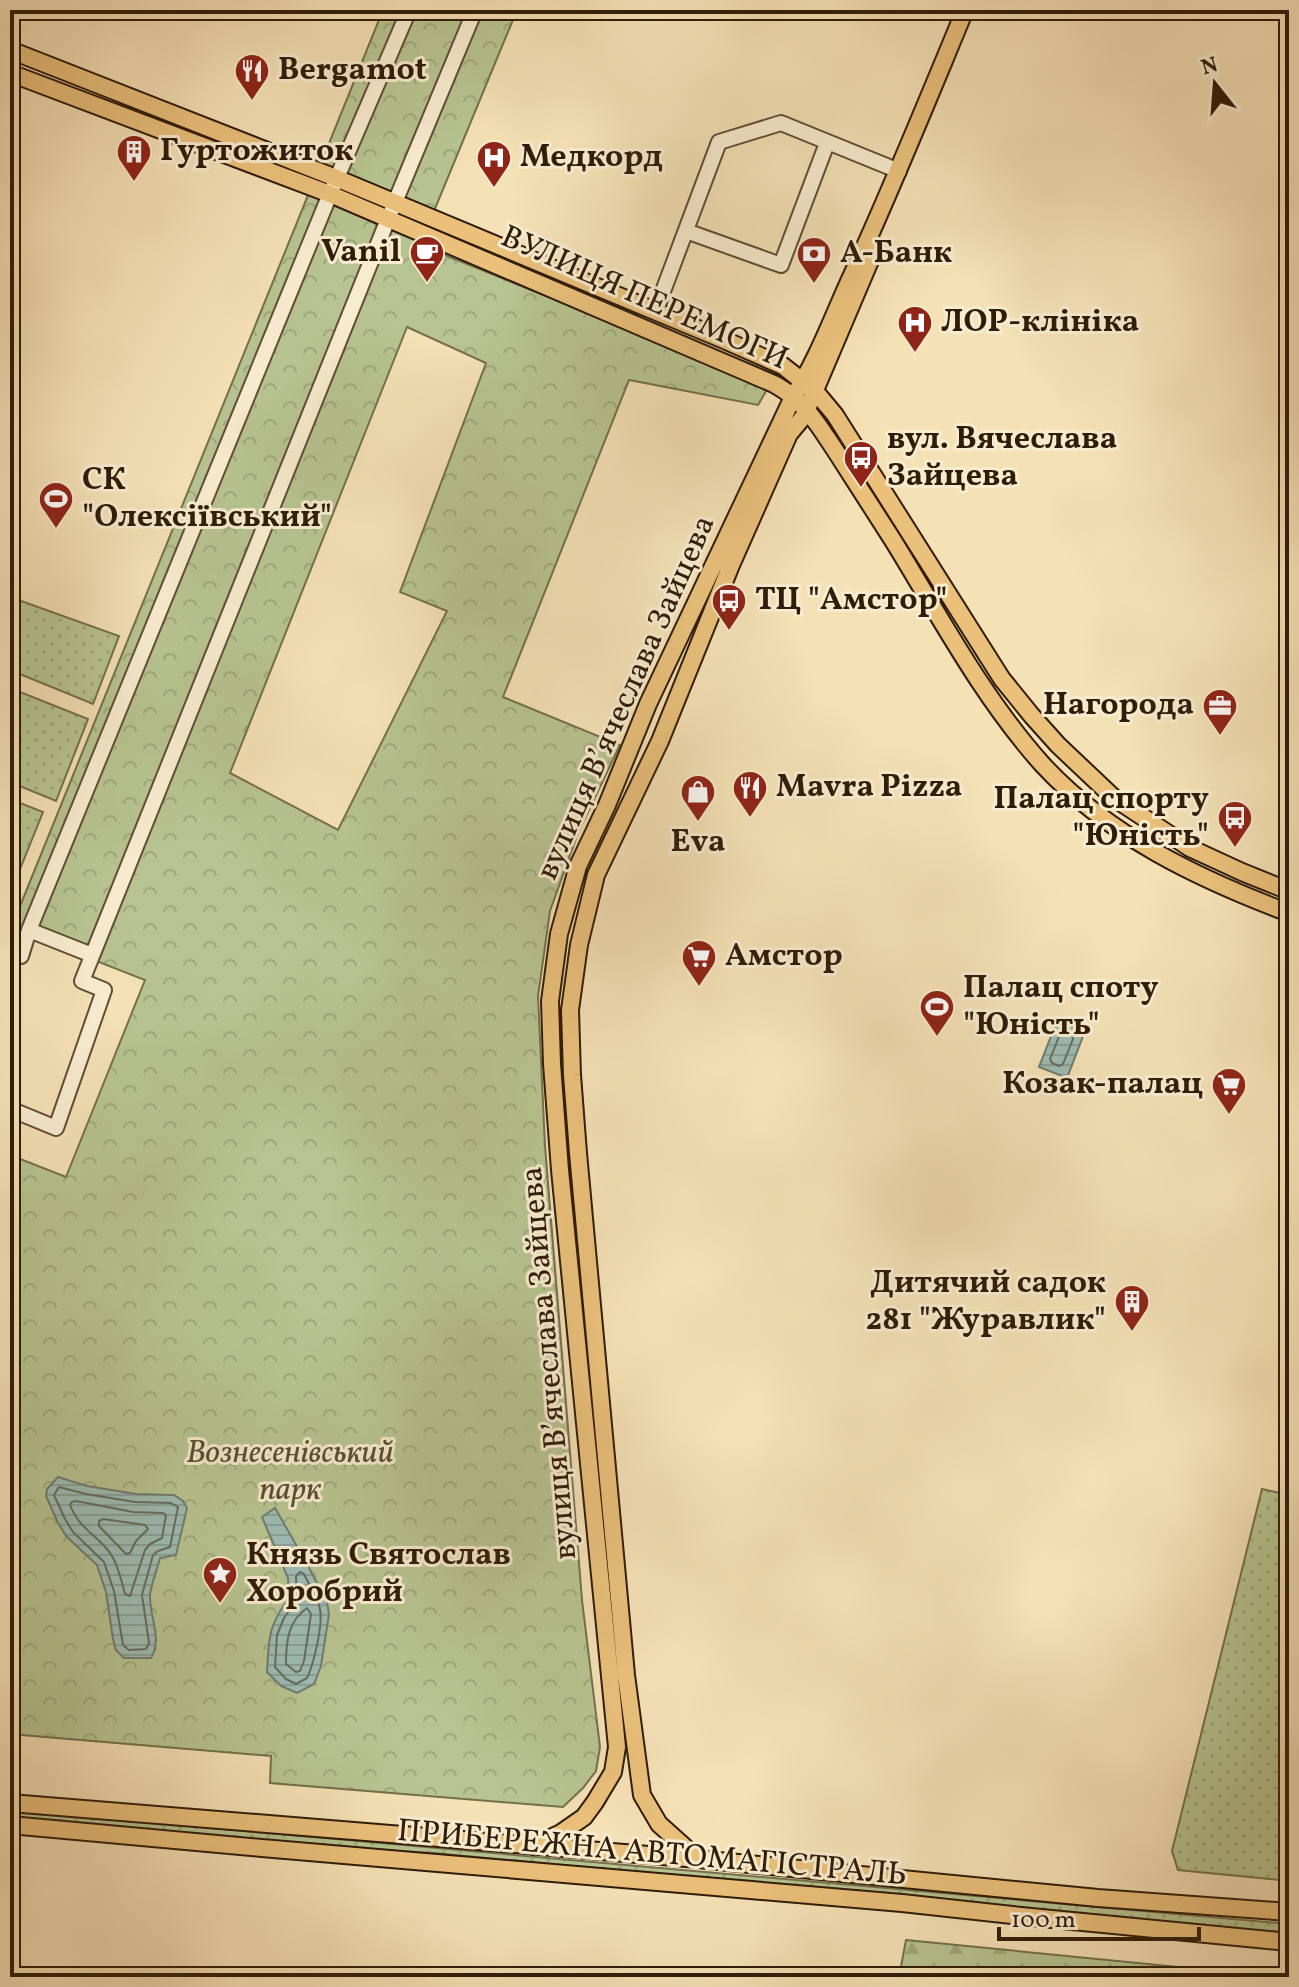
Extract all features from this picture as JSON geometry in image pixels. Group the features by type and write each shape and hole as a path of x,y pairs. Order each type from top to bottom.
{"main road":[{"name":"вулиця Вʼячеслава Зайцева","path":"698,1859 659,1824 642,1795 636,1757 624,1659 572,1075 570,1010 579,945 596,875 660,741 731,565 789,434 804,416 809,386 965,10"},
{"name":"вулиця Вʼячеслава Зайцева","path":"533,1846 561,1833 584,1817 613,1772 617,1747 554,1094 550,1001 559,934 578,866 607,805 648,704 793,397 809,386 834,348 973,10"},
{"name":"ВУЛИЦЯ ПЕРЕМОГИ","path":"10,50 333,186 360,207 774,384 806,410 861,489 1008,723 1043,765 1086,805 1120,830 1183,868 1289,913"},
{"name":"ВУЛИЦЯ ПЕРЕМОГИ","path":"10,73 333,186 367,191 783,366 809,386 843,428 1002,679 1058,745 1114,798 1190,848 1289,891"},
{"path":"1086,805 1102,803 1103,788"},
{"path":"1120,830 1126,816 1137,814"},
{"name":"ПРИБЕРЕЖНА АВТОМАГІСТРАЛЬ","path":"10,1803 698,1859 1098,1898 1289,1912"},
{"name":"ПРИБЕРЕЖНА АВТОМАГІСТРАЛЬ","path":"10,1825 902,1903 1289,1942"}],"street":[{"path":"10,951 21,956 333,186 409,10"},
{"path":"10,1109 56,1128 104,990 82,981 394,203 475,10"},
{"path":"656,310 719,142 781,123 899,171"},
{"path":"686,231 781,265 827,143"},
{"path":"360,207 367,191"},
{"path":"29,930 92,955"}],"green space":[{"name":"Вознесенівський парк","path":"383,10 517,10 420,245 769,386 758,405 629,380 503,697 620,745 578,833 550,911 538,996 545,1146 582,1600 600,1747 596,1771 563,1807 270,1783 271,1756 10,1734 10,1155 66,1177 145,980 12,926","holes":["407,327 486,363 400,592 447,611 338,830 230,773"]},
{"path":"10,597 119,636 93,704 10,670"},
{"path":"10,688 88,719 56,801 10,782"},
{"path":"10,799 43,812 10,894"},
{"path":"1262,1489 1289,1495 1289,1881 1178,1870 1172,1851"},
{"path":"10,1810 1289,1924 1289,1934 434,1853 303,1847 10,1819"},
{"path":"906,1940 1279,1977 899,1977"}],"water":[{"path":"1057,1021 1085,1031 1067,1078 1039,1067"},
{"path":"58,1477 87,1486 136,1494 174,1495 187,1508 176,1555 160,1558 152,1586 150,1603 156,1643 151,1658 124,1658 116,1650 106,1592 97,1565 67,1537 46,1496 47,1489"},
{"path":"275,1508 327,1602 329,1614 321,1666 314,1684 297,1693 281,1686 267,1672 271,1633 289,1598 288,1578 262,1517"}],"place":[{"name":"Bergamot","path":"252,102"},
{"name":"Гуртожиток","path":"134,183"},
{"name":"Медкорд","path":"494,189"},
{"name":"Vanil","path":"427,284"},
{"name":"А-Банк","path":"814,285"},
{"name":"ЛОР-клініка","path":"915,354"},
{"name":"вул. Вячеслава Зайцева","path":"861,489"},
{"name":"СК \"Олексіївський\"","path":"56,530"},
{"name":"ТЦ \"Амстор\"","path":"729,632"},
{"name":"Нагорода","path":"1220,737"},
{"name":"Mavra Pizza","path":"750,819"},
{"name":"Eva","path":"698,823"},
{"name":"Палац спорту \"Юність\"","path":"1235,849"},
{"name":"Амстор","path":"699,988"},
{"name":"Палац споту \"Юність\"","path":"937,1038"},
{"name":"Козак-палац","path":"1229,1116"},
{"name":"Дитячий садок 281 \"Журавлик\"","path":"1132,1333"},
{"name":"Князь Святослав Хоробрий","path":"220,1605"}]}
